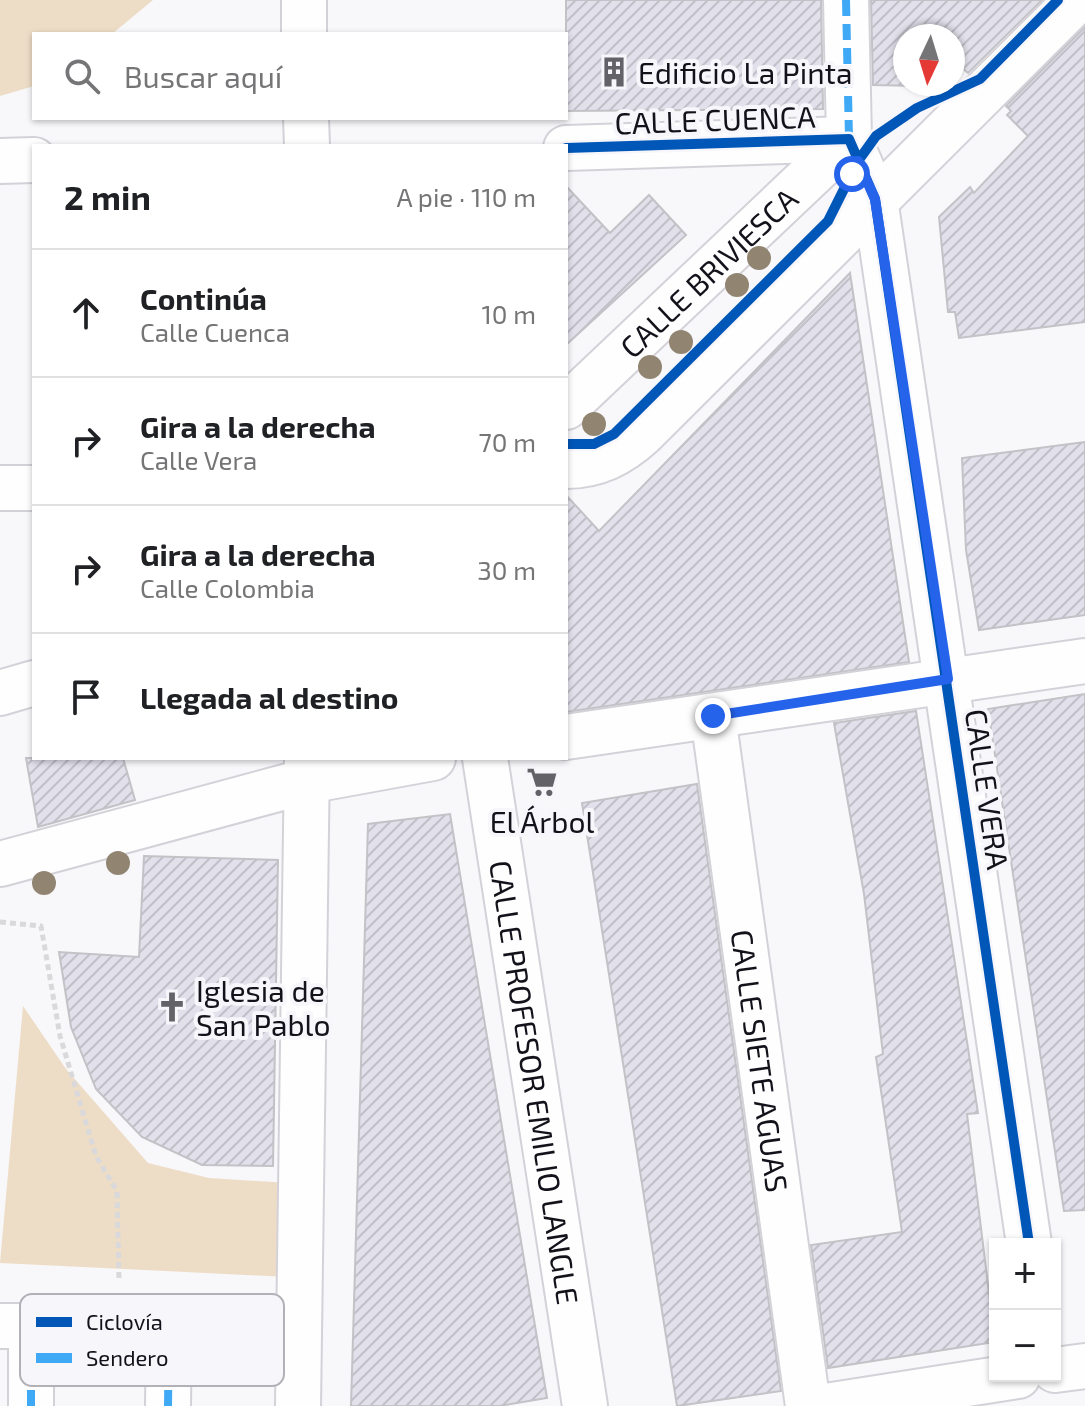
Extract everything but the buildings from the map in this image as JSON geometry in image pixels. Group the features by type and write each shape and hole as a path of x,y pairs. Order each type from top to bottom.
{"street":[{"path":"304,0 304,32"},
{"path":"846,0 849,139"},
{"path":"568,466 597,463 636,440 1077,0"},
{"path":"306,120 307,144"},
{"name":"CALLE CUENCA","path":"568,148 849,139 875,199"},
{"name":"CALLE BRIVIESCA","path":"568,405 849,139"},
{"path":"0,161 32,160"},
{"name":"CALLE VERA","path":"875,199 1028,1238"},
{"path":"0,488 32,488"},
{"path":"568,737 1085,661"},
{"path":"0,693 32,684"},
{"name":"CALLE SIETE AGUAS","path":"713,716 808,1406"},
{"path":"0,864 307,769 410,760"},
{"name":"CALLE PROFESOR EMILIO LANGLE","path":"485,760 585,1406"},
{"path":"298,1406 307,769"},
{"path":"15,1326 20,1351"},
{"path":"284,1326 299,1326"},
{"path":"1061,1369 1085,1366"},
{"path":"826,1406 989,1381"},
{"path":"27,1386 31,1406"},
{"path":"168,1386 168,1406"}],"path":[{"path":"0,922 41,926 60,1036 96,1156 117,1191 119,1279"}],"shaded area":[{"path":"0,0 153,0 114,32 32,32 32,87 0,96"},
{"path":"23,1006 66,1069 148,1163 209,1178 288,1183 289,1277 0,1263"}],"marked path":[{"path":"846,0 849,139"},
{"path":"31,1386 31,1406"},
{"path":"168,1386 168,1406"}],"cycle path":[{"path":"568,444 594,444 614,434 828,221 858,161 876,136 917,108 980,79 1058,0"},
{"path":"568,148 849,139 875,199 1028,1238"}],"place":[{"name":"Edificio La Pinta","path":"614,72"},
{"name":"El Árbol","path":"542,782"},
{"name":"Iglesia de San Pablo","path":"172,1007"}],"route":[{"path":"713,716 948,679 875,199 858,161 852,174"}]}
